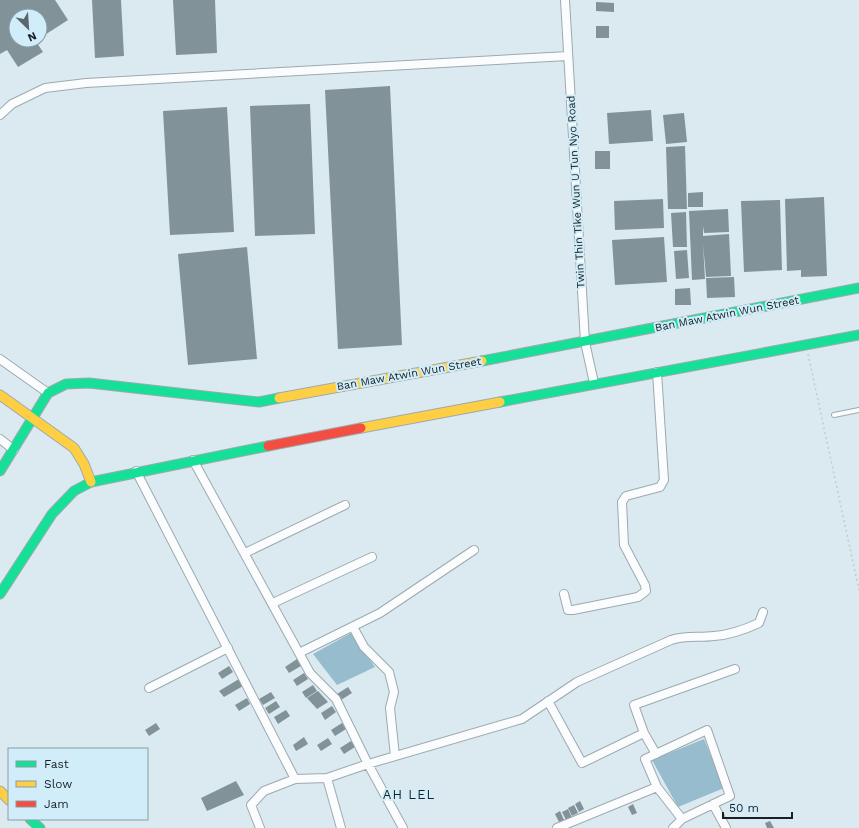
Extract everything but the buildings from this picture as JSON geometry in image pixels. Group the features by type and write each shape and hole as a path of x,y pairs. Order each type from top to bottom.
{"main road":[{"name":"Ban Maw Atwin Wun Street","path":"48,393 66,384 89,383 259,402 585,342 859,288"},
{"path":"0,594 52,514 74,491 90,482 136,471 594,383 859,335"},
{"path":"0,471 34,420 48,393"},
{"path":"0,395 74,448 84,464 90,482"},
{"path":"0,791 8,799"},
{"path":"31,820 40,828"}],"street":[{"name":"Twin Thin Tike Wun U Tun Nyo Road","path":"565,0 585,342 594,383"},
{"path":"0,114 12,104 45,88 94,83 568,56"},
{"path":"0,359 48,393"},
{"path":"564,594 568,610 573,610 638,597 646,591 645,585 624,545 622,502 626,496 660,487 664,480 657,372"},
{"path":"0,439 14,450"},
{"path":"193,460 273,603 310,674 336,699 368,764 403,828"},
{"path":"136,471 295,779"},
{"path":"245,553 345,505"},
{"path":"299,653 380,613 474,550"},
{"path":"273,603 372,557"},
{"path":"260,828 251,805 264,791 295,779 327,778 368,764 522,719 577,682 671,640 681,637 718,636 738,630 759,623 764,612"},
{"path":"353,627 364,647 389,672 394,692 390,708 395,756"},
{"path":"149,688 228,648"},
{"path":"656,754 644,733 634,705 735,669"},
{"path":"548,701 582,763 644,733"},
{"path":"673,828 682,819 730,796 707,730 645,759 657,787 682,819"},
{"path":"327,778 341,828"},
{"path":"557,828 657,787"},
{"path":"713,804 726,828"}],"lane":[{"path":"834,415 859,410"}],"path":[{"path":"806,345 859,590"}],"water":[{"path":"351,633 375,667 337,685 313,654"},
{"path":"704,739 724,788 678,807 652,760"}],"traffic: fast":[{"path":"482,361 859,288"},
{"path":"500,402 859,335"},
{"path":"0,471 48,393 66,384 89,383 259,402 279,398"},
{"path":"0,594 52,514 74,491 91,482 268,446"},
{"path":"31,820 40,828"}],"traffic: slow":[{"path":"279,398 482,361"},
{"path":"0,395 74,448 84,464 91,482"},
{"path":"361,428 500,402"},
{"path":"0,791 8,799"}],"traffic: jam":[{"path":"268,446 361,428"}],"district":[{"name":"AH LEL","path":"409,794"}]}
